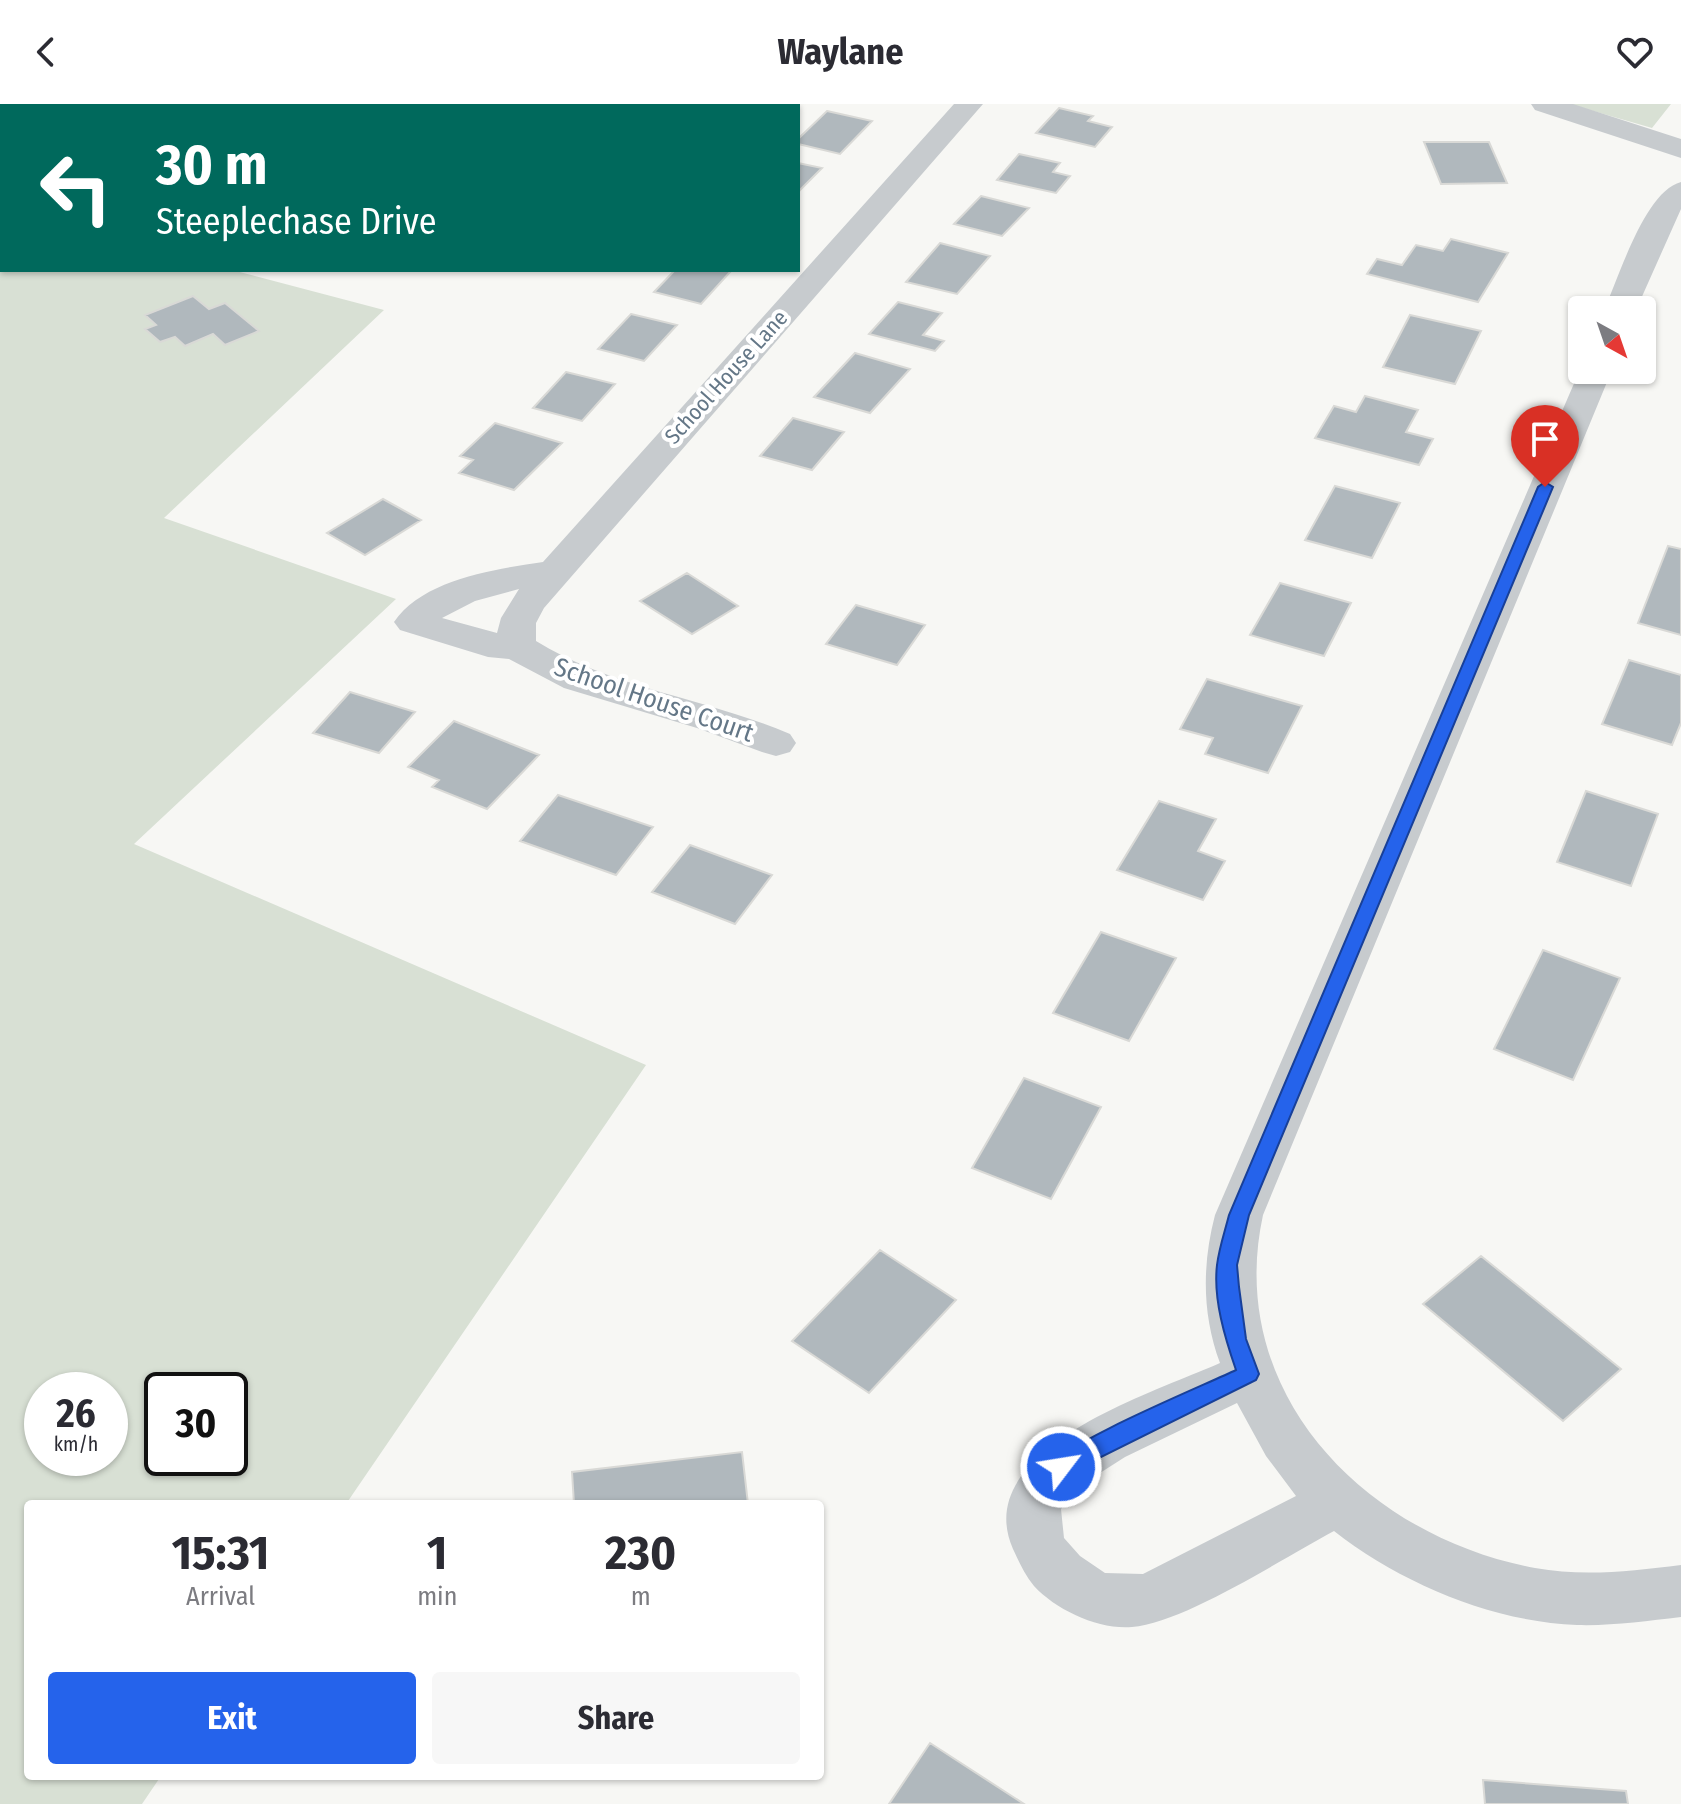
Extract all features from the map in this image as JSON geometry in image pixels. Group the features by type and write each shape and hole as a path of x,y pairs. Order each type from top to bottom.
{"street":[{"name":"School House Lane","path":"524,652 514,634 518,618 554,572 969,104"},
{"path":"1545,104 1681,149"},
{"path":"1626,296 1655,226 1663,211 1681,191"},
{"path":"1589,384 1239,1215 1227,1265 1228,1287 1236,1339 1249,1374 1276,1427 1338,1502 1372,1527 1468,1576 1541,1594 1606,1599 1681,1591"},
{"name":"School House Court","path":"554,572 513,578 453,594 413,622 488,645 524,652 556,670 640,698 721,719 776,743"},
{"path":"1249,1374 1087,1451 1061,1467 1042,1486 1033,1509 1035,1535 1047,1562 1071,1584 1103,1600 1141,1601 1182,1584 1338,1502"}],"shaded area":[{"path":"1569,104 1671,104 1652,128"},
{"path":"0,272 240,272 384,310 164,518 396,599 134,844 646,1065 349,1500 24,1500 24,1780 158,1780 142,1804 0,1804"}],"building":[{"path":"1059,108 1093,116 1088,121 1112,127 1095,147 1036,133"},
{"path":"827,111 872,121 840,154 800,144 800,137"},
{"path":"1424,142 1489,142 1507,183 1441,184"},
{"path":"1019,154 1060,163 1053,172 1070,176 1056,193 997,180"},
{"path":"800,163 822,168 800,190"},
{"path":"981,196 1029,208 1002,236 954,224"},
{"path":"1451,239 1508,253 1478,302 1367,274 1377,259 1402,265 1416,245 1443,251"},
{"path":"940,243 990,256 957,294 906,282"},
{"path":"673,272 730,272 701,304 654,292"},
{"path":"193,296 209,309 225,303 259,331 225,345 213,334 185,346 175,337 160,342 145,329 156,325 145,315"},
{"path":"898,302 942,313 923,335 944,341 935,351 869,334"},
{"path":"631,314 677,325 644,361 598,349"},
{"path":"1410,315 1481,331 1455,384 1383,367"},
{"path":"855,353 910,369 870,413 814,397"},
{"path":"566,372 615,384 582,421 533,408"},
{"path":"1365,396 1418,410 1406,432 1433,439 1419,465 1315,438 1334,406 1356,412"},
{"path":"793,418 844,432 812,470 760,456"},
{"path":"495,423 562,443 514,490 459,473 473,460 460,456"},
{"path":"1335,486 1400,503 1372,558 1305,540"},
{"path":"383,499 421,520 365,555 327,533"},
{"path":"1668,546 1681,549 1681,635 1638,623"},
{"path":"687,573 738,606 692,634 640,601"},
{"path":"1280,583 1351,603 1324,656 1250,635"},
{"path":"856,605 925,625 897,665 826,644"},
{"path":"1629,660 1681,675 1681,723 1672,745 1602,724"},
{"path":"1207,679 1302,706 1268,773 1205,754 1213,738 1180,729"},
{"path":"350,692 415,712 379,753 313,733"},
{"path":"454,721 539,755 487,809 432,787 439,780 408,767"},
{"path":"1586,791 1658,814 1631,886 1557,862"},
{"path":"558,795 653,827 616,875 520,841"},
{"path":"1159,801 1216,819 1198,851 1225,861 1203,900 1117,870"},
{"path":"690,845 772,875 735,924 652,892"},
{"path":"1101,932 1176,958 1129,1041 1053,1013"},
{"path":"1543,950 1620,978 1573,1080 1494,1049"},
{"path":"1024,1078 1101,1107 1051,1199 972,1168"},
{"path":"880,1250 956,1300 869,1393 792,1341"},
{"path":"1481,1256 1621,1369 1563,1421 1423,1304"},
{"path":"742,1452 748,1500 574,1500 572,1472"},
{"path":"930,1743 1024,1804 889,1804"},
{"path":"1483,1780 1626,1791 1628,1804 1485,1804"}],"route":[{"path":"1061,1467 1087,1451 1249,1374 1236,1339 1228,1287 1227,1265 1239,1215 1545,487"}]}
